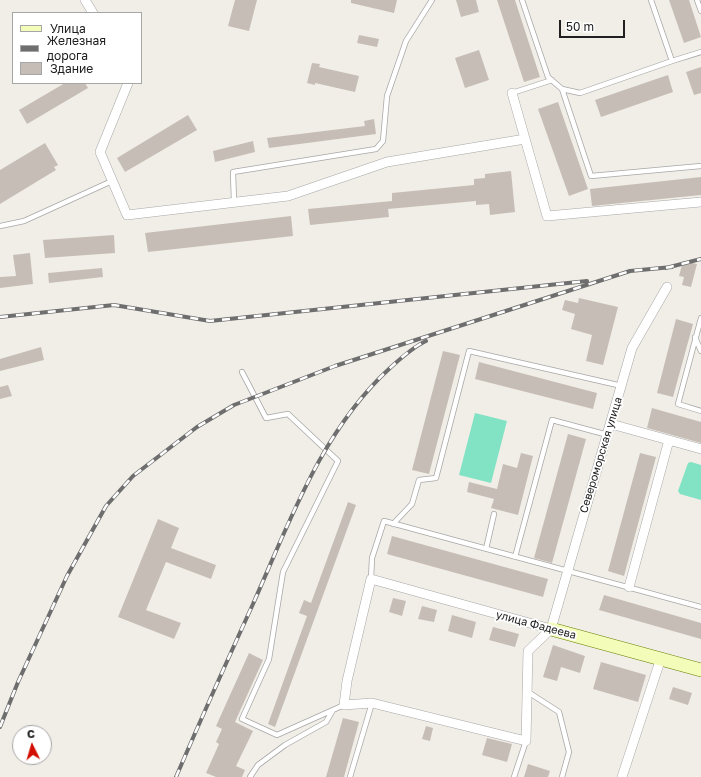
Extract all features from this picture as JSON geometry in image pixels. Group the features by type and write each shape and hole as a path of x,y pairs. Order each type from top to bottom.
{"street":[{"path":"85,0 92,12"},
{"path":"128,84 100,152 127,215 288,196 388,162 525,139"},
{"path":"512,93 547,216 701,202"},
{"name":"Североморская улица","path":"551,629 632,348 667,287"},
{"path":"611,424 701,449"},
{"path":"629,587 669,440"},
{"path":"371,579 347,680 344,705 372,703 526,741 528,651 551,629"},
{"name":"улица Фадеева","path":"371,579 701,670"},
{"path":"622,777 661,658"}],"lane":[{"path":"234,202 233,172 376,149 383,142 387,96 406,41 432,0"},
{"path":"522,0 548,77 562,89 580,93 701,52"},
{"path":"651,0 672,61"},
{"path":"697,0 701,11"},
{"path":"512,93 552,80"},
{"path":"562,89 591,176 701,166"},
{"path":"0,226 24,221 112,181"},
{"path":"701,318 678,404 701,411"},
{"path":"695,337 701,351"},
{"path":"393,524 412,504 419,480 436,478 469,351 622,386"},
{"path":"242,372 266,418 288,414 338,461 283,572 269,659 242,719 277,735 344,705"},
{"path":"514,557 552,420 608,435"},
{"path":"486,550 494,514"},
{"path":"371,579 372,558 384,521 486,550 701,607"},
{"path":"528,692 559,712 569,752 562,777"},
{"path":"350,777 372,703"},
{"path":"250,777 258,765 285,745 326,722 333,710"},
{"path":"514,777 526,741"}],"green space":[{"path":"475,413 507,421 491,483 459,475"},
{"path":"691,462 701,465 701,500 680,494 678,491 688,463"}],"building":[{"path":"235,0 257,0 249,31 228,26"},
{"path":"351,0 397,0 394,13 351,3"},
{"path":"456,0 476,0 479,12 461,17"},
{"path":"497,0 515,0 540,77 524,82"},
{"path":"669,0 689,0 701,37 684,43"},
{"path":"359,35 379,39 377,47 357,43"},
{"path":"479,50 489,80 465,88 455,58"},
{"path":"312,63 320,64 319,67 359,76 355,92 315,83 315,85 307,83"},
{"path":"701,67 701,93 694,95 686,72"},
{"path":"668,75 673,92 601,117 595,100"},
{"path":"63,84 86,84 88,88 27,124 19,110"},
{"path":"558,102 588,189 569,196 538,109"},
{"path":"188,115 197,130 125,172 117,158"},
{"path":"374,119 376,134 269,148 267,138 365,126 364,121"},
{"path":"253,141 255,152 215,162 213,151"},
{"path":"45,143 58,165 54,167 56,170 0,204 0,170"},
{"path":"511,171 515,212 490,215 489,204 476,205 476,201 388,209 389,217 310,225 308,209 392,201 392,193 474,185 474,179 485,178 485,174"},
{"path":"701,177 701,195 592,206 590,189"},
{"path":"291,216 293,236 148,252 145,233"},
{"path":"114,235 115,253 45,258 43,240"},
{"path":"30,253 33,284 0,288 0,277 16,276 13,255"},
{"path":"683,261 697,264 691,287 682,285 684,277 679,276"},
{"path":"102,268 103,277 49,283 48,273"},
{"path":"579,298 618,307 603,365 586,361 592,335 571,329 575,314 562,310 565,300 578,303"},
{"path":"676,319 693,324 673,397 657,393"},
{"path":"41,347 44,360 0,371 0,359"},
{"path":"443,351 460,355 429,474 412,470"},
{"path":"479,362 597,393 593,409 475,379"},
{"path":"8,385 12,396 0,399 0,387"},
{"path":"652,408 701,422 701,443 647,428"},
{"path":"568,434 586,439 552,563 534,558"},
{"path":"521,453 533,456 518,515 491,508 494,499 467,492 469,482 497,489 503,464 517,468"},
{"path":"640,453 656,457 624,576 608,571"},
{"path":"348,502 356,505 275,727 268,724 307,616 299,613 304,600 311,603"},
{"path":"158,519 179,528 171,548 216,565 211,579 166,562 146,610 181,623 174,639 118,617"},
{"path":"392,536 548,579 543,597 387,554"},
{"path":"604,595 701,623 701,639 599,610"},
{"path":"393,598 406,601 402,616 389,612"},
{"path":"422,606 437,610 434,622 418,619"},
{"path":"452,615 476,622 472,638 448,631"},
{"path":"493,627 519,634 515,647 489,640"},
{"path":"553,645 585,656 580,673 561,667 557,681 543,677"},
{"path":"249,653 263,660 235,722 253,731 236,766 245,770 242,777 216,777 206,773 219,744 216,742 222,729 216,726"},
{"path":"601,662 646,675 638,702 593,689"},
{"path":"673,687 692,693 688,705 669,699"},
{"path":"343,718 359,722 344,777 326,777"},
{"path":"426,726 433,728 430,741 422,739"},
{"path":"487,738 512,744 507,762 482,755"},
{"path":"528,764 550,771 548,777 524,777"}],"railway":[{"path":"666,268 701,259"},
{"path":"0,727 18,682 67,576 106,506 133,476 197,427 234,405 335,366 630,271 672,267"},
{"path":"0,317 114,305 210,321 587,281"},
{"path":"176,777 295,509 327,448 345,419 366,393 390,368 416,346 426,341"}]}
